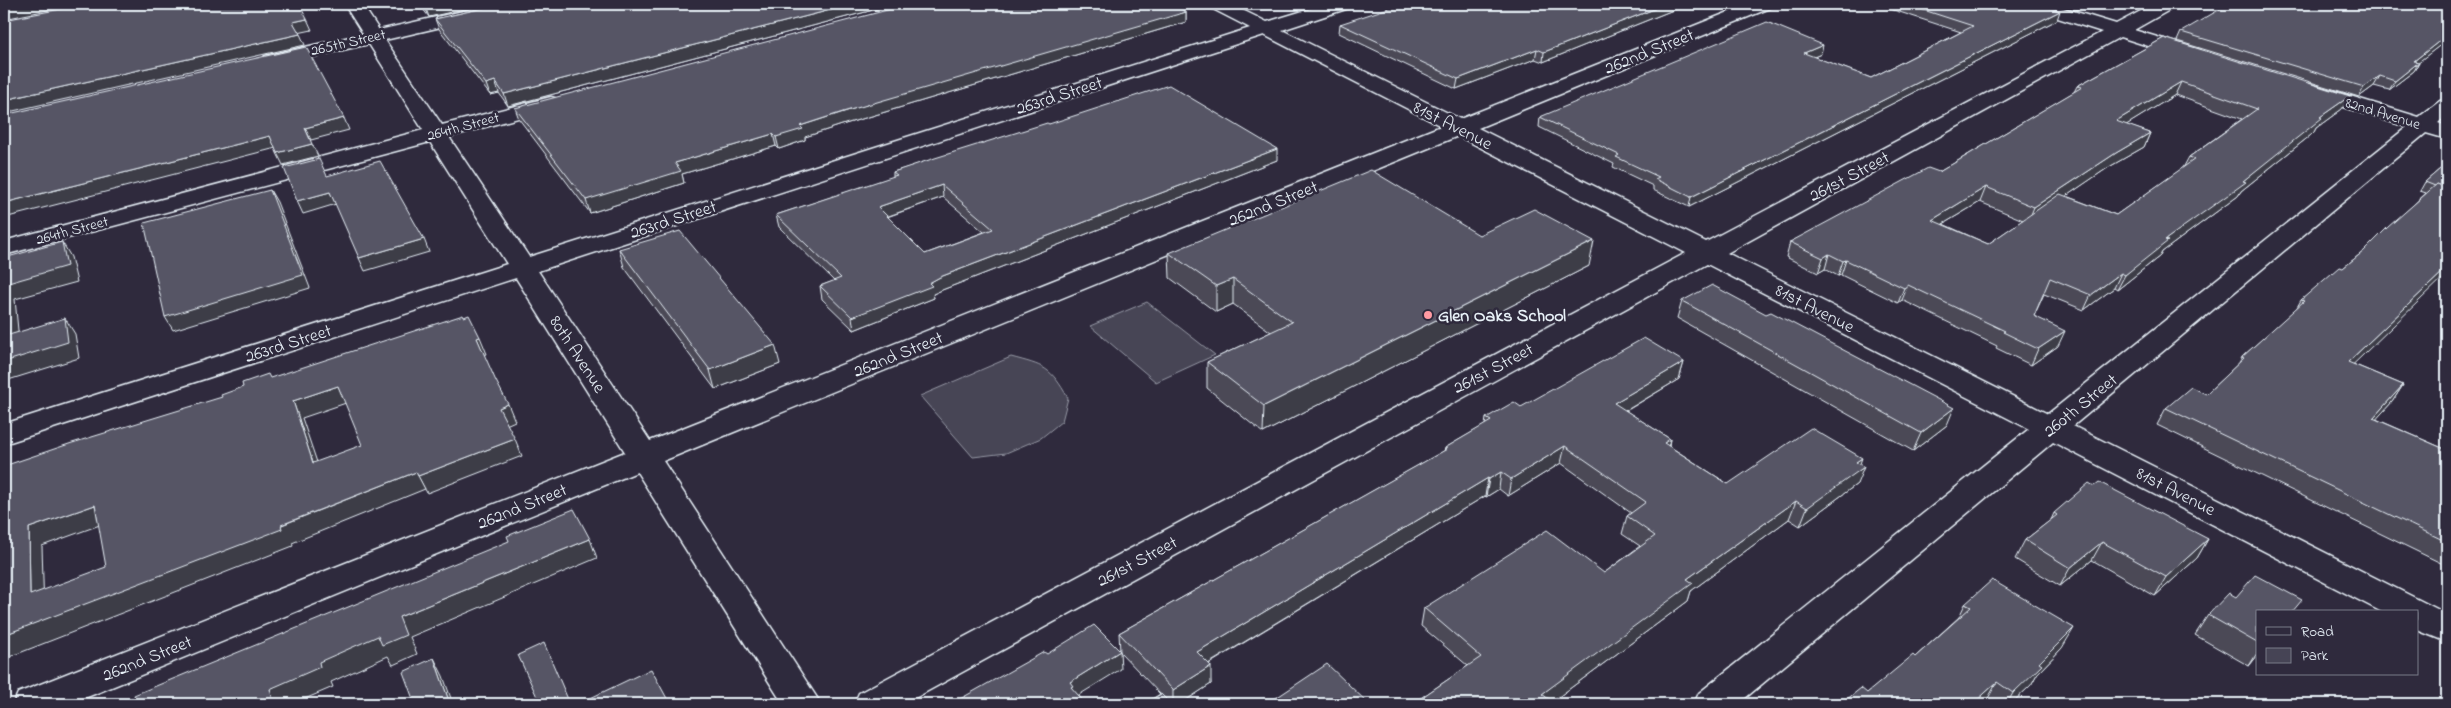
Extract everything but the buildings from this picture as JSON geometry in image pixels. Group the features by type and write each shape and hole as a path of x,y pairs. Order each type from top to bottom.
{"street":[{"name":"80th Avenue","path":"354,4 803,704"},
{"name":"265th Street","path":"256,64 517,4"},
{"name":"81st Avenue","path":"1217,4 2408,610"},
{"name":"263rd Street","path":"4,434 1343,4"},
{"name":"262nd Street","path":"31,704 1764,4"},
{"path":"2032,4 2213,60"},
{"name":"261st Street","path":"872,704 2167,4"},
{"name":"82nd Avenue","path":"2289,84 2435,129"},
{"name":"264th Street","path":"4,248 568,98"},
{"name":"260th Street","path":"1712,704 2052,428 2435,129 2447,105"},
{"path":"2418,614 2447,629"}],"green space":[{"path":"1147,302 1215,355 1156,382 1090,326"},
{"path":"1011,357 1039,365 1056,379 1068,398 1062,421 1041,438 1006,453 973,457 920,396"}],"place":[{"name":"Glen Oaks School","path":"1428,315"}]}
